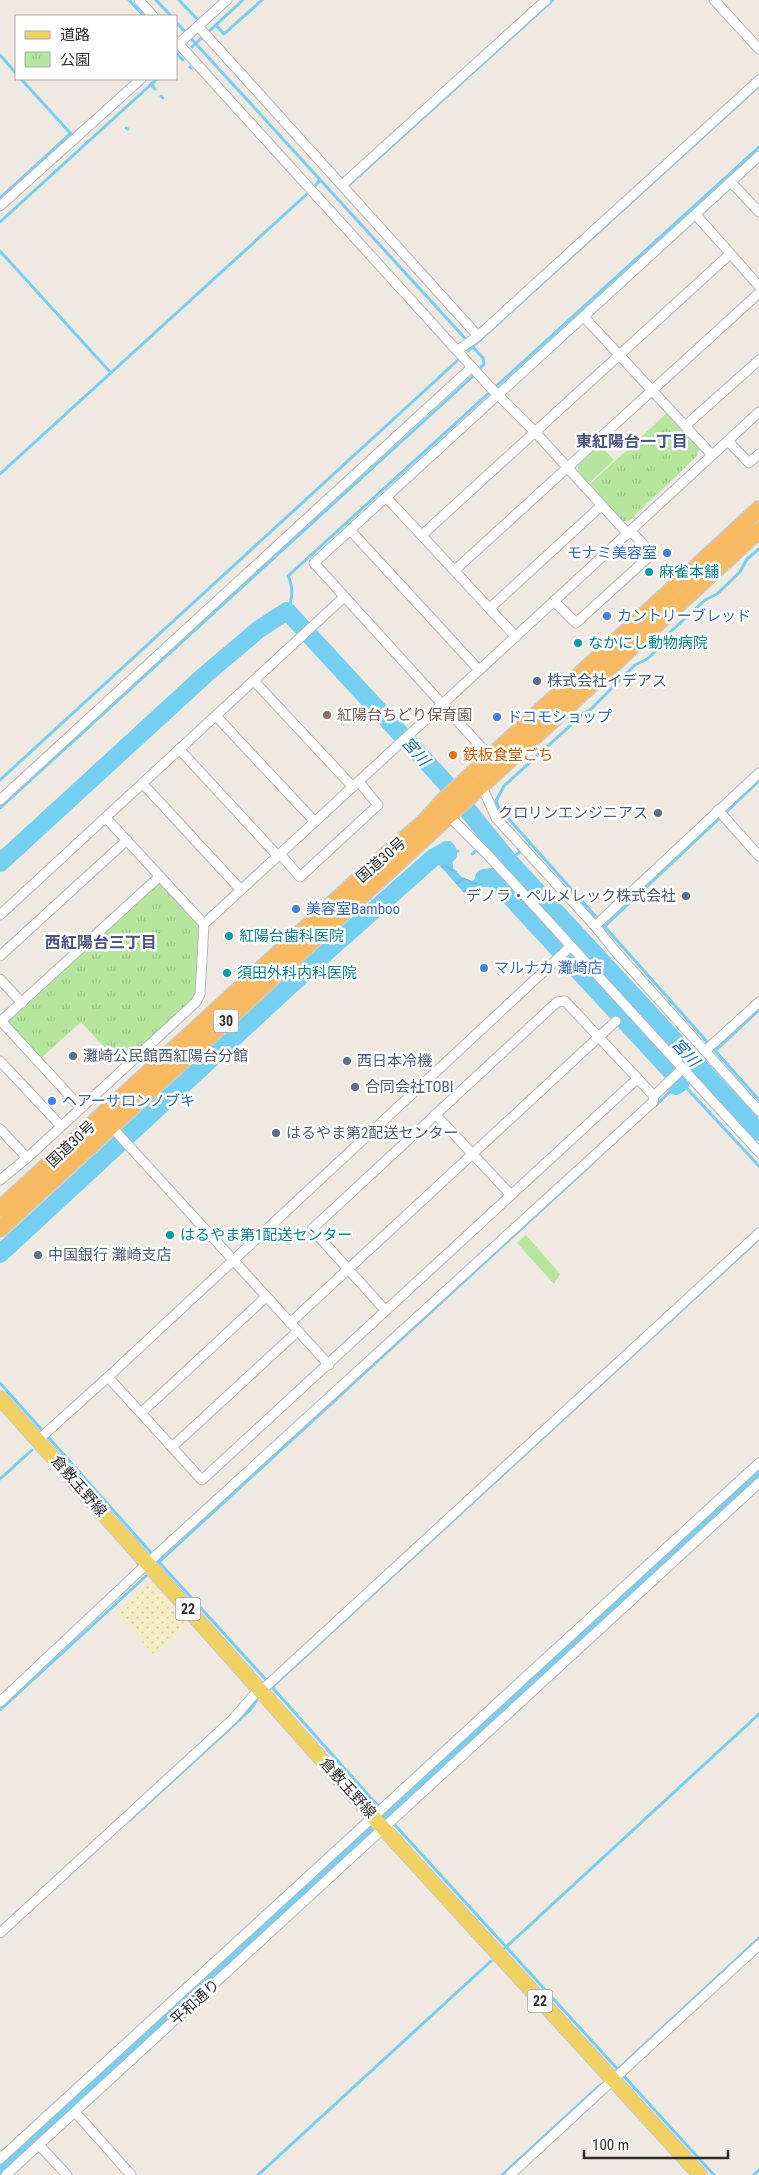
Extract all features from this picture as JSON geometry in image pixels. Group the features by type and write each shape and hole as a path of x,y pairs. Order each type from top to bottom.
{"highway":[{"name":"国道30号","path":"0,1229 115,1130 367,872 446,809 472,785 759,509"},
{"name":"国道30号","path":"495,762 759,530"},
{"name":"国道30号","path":"0,1209 115,1130"}],"main road":[{"name":"倉敷玉野線","path":"0,1398 43,1436 265,1687 379,1823 618,2076 700,2175"}],"street":[{"path":"139,0 153,15"},
{"path":"189,37 227,0"},
{"path":"342,185 546,0"},
{"path":"714,0 759,49"},
{"path":"189,37 342,185 468,342 475,370 536,432 601,506 652,554 576,624 554,601"},
{"path":"189,37 468,342"},
{"path":"0,206 140,80"},
{"path":"468,342 759,80"},
{"path":"495,762 343,598 314,563 386,497 495,391 584,317 759,156"},
{"path":"731,182 759,212"},
{"path":"696,215 759,286"},
{"path":"422,535 730,254"},
{"path":"455,570 759,293"},
{"path":"584,317 712,455"},
{"path":"685,426 759,360"},
{"path":"0,800 475,370"},
{"path":"0,1180 27,1158 199,998 204,924 759,412"},
{"path":"728,441 749,463 759,454"},
{"path":"386,497 516,636"},
{"path":"490,608 601,506"},
{"path":"350,530 479,670"},
{"path":"0,914 343,598"},
{"path":"179,749 300,877 378,805 254,681"},
{"path":"216,716 315,822"},
{"path":"599,923 720,813 759,772"},
{"path":"143,784 241,890"},
{"path":"472,785 485,793 496,818 523,848 599,923 616,952 710,1047 759,1111"},
{"path":"446,809 488,854 565,951 677,1073 759,1152"},
{"path":"720,813 759,856"},
{"path":"106,818 204,924"},
{"path":"0,956 127,840"},
{"path":"81,1108 1,1022 160,876"},
{"path":"43,1436 108,1378 232,1260 565,951"},
{"path":"0,979 22,1003"},
{"path":"385,1310 312,1228 557,1002 564,1001 654,1096"},
{"path":"710,1047 759,1002"},
{"path":"290,1322 616,1021"},
{"path":"0,1062 61,1126"},
{"path":"0,1702 153,1559 653,1102 654,1096 677,1073"},
{"path":"108,1378 202,1480 329,1365 385,1310 637,1079"},
{"path":"435,1114 510,1194"},
{"path":"0,1129 27,1158"},
{"path":"115,1130 329,1365"},
{"path":"0,1933 759,1233"},
{"path":"141,1413 266,1297"},
{"path":"172,1447 298,1331"},
{"path":"379,1823 759,1463"},
{"path":"0,2159 759,1483"},
{"name":"平和通り","path":"6,2175 75,2112 379,1823"},
{"path":"510,2175 759,1945"},
{"path":"75,2112 131,2175"},
{"path":"39,2145 67,2175"}],"green space":[{"path":"668,412 700,448 696,457 629,521 622,521 589,485"},
{"path":"600,445 614,460 588,484 578,473 578,465"},
{"path":"159,882 200,925 199,987 195,998 121,1065 81,1022 40,1059 7,1022"},
{"path":"526,1235 560,1274 554,1284 517,1243"}],"sand":[{"path":"151,1580 188,1624 154,1655 116,1612"}],"water":[{"path":"450,841 452,842 453,868 462,877 472,881 489,870 496,872 498,879 506,886 500,890 492,885 488,885 470,896 466,895 440,866 429,858"}],"waterway":[{"path":"129,0 143,15"},
{"path":"156,0 170,15"},
{"path":"179,0 196,18"},
{"path":"192,47 243,0"},
{"path":"216,25 224,34 262,0"},
{"path":"348,186 553,0"},
{"path":"0,808 484,364 483,358 178,24"},
{"path":"0,55 15,72"},
{"path":"178,55 183,60"},
{"path":"22,80 72,135"},
{"path":"0,222 156,80"},
{"path":"151,84 155,89"},
{"path":"468,351 759,86"},
{"path":"0,198 71,133"},
{"path":"287,611 292,594 288,576 759,147"},
{"path":"315,186 320,180"},
{"path":"0,474 307,194"},
{"path":"0,251 111,373"},
{"path":"0,780 458,360"},
{"path":"759,549 747,559 740,572 717,594 705,600 666,636 659,648 647,659 635,665 590,710 584,713 504,786 496,801 499,808 759,1100"},
{"name":"宮川","path":"0,863 206,674 258,630 287,611 444,781 509,861 759,1132"},
{"path":"605,926 759,781"},
{"path":"483,844 490,837"},
{"path":"506,864 530,843"},
{"path":"0,1254 331,948 433,858 447,850 448,854"},
{"path":"472,854 477,850"},
{"path":"449,853 458,851"},
{"path":"484,878 492,877 681,1082 676,1086"},
{"path":"716,1050 759,1010"},
{"path":"681,1082 759,1166"},
{"path":"655,1106 676,1086"},
{"path":"159,1562 595,1161"},
{"path":"270,1689 759,1239"},
{"path":"0,1383 154,1556"},
{"path":"0,1479 32,1450"},
{"path":"0,2170 759,1471"},
{"path":"158,1561 268,1682"},
{"path":"0,1710 146,1576"},
{"path":"272,1687 378,1806"},
{"path":"130,1820 249,1711 257,1700"},
{"path":"505,1948 759,1714"},
{"path":"383,1811 389,1819"},
{"path":"395,1825 714,2175"},
{"path":"617,2070 759,1938"},
{"path":"258,2175 491,1961"},
{"path":"502,2175 600,2085"},
{"path":"754,2175 759,2170"}],"place":[{"name":"モナミ美容室","path":"667,553"},
{"name":"麻雀本舗","path":"649,572"},
{"name":"カントリーブレッド","path":"607,616"},
{"name":"なかにし動物病院","path":"578,643"},
{"name":"株式会社イデアス","path":"537,681"},
{"name":"紅陽台ちどり保育園","path":"327,715"},
{"name":"ドコモショップ","path":"497,717"},
{"name":"鉄板食堂ごち","path":"453,755"},
{"name":"クロリンエンジニアス","path":"658,813"},
{"name":"デノラ・ペルメレック株式会社","path":"686,896"},
{"name":"美容室Bamboo","path":"296,909"},
{"name":"紅陽台歯科医院","path":"229,936"},
{"name":"マルナカ 灘崎店","path":"484,968"},
{"name":"須田外科内科医院","path":"227,973"},
{"name":"灘崎公民館西紅陽台分館","path":"73,1056"},
{"name":"西日本冷機","path":"347,1061"},
{"name":"合同会社TOBI","path":"355,1087"},
{"name":"ヘアーサロンノブキ","path":"52,1101"},
{"name":"はるやま第2配送センター","path":"276,1133"},
{"name":"はるやま第1配送センター","path":"170,1235"},
{"name":"中国銀行 灘崎支店","path":"38,1255"}],"district":[{"name":"東紅陽台一丁目","path":"632,441"},
{"name":"西紅陽台三丁目","path":"101,942"}]}
